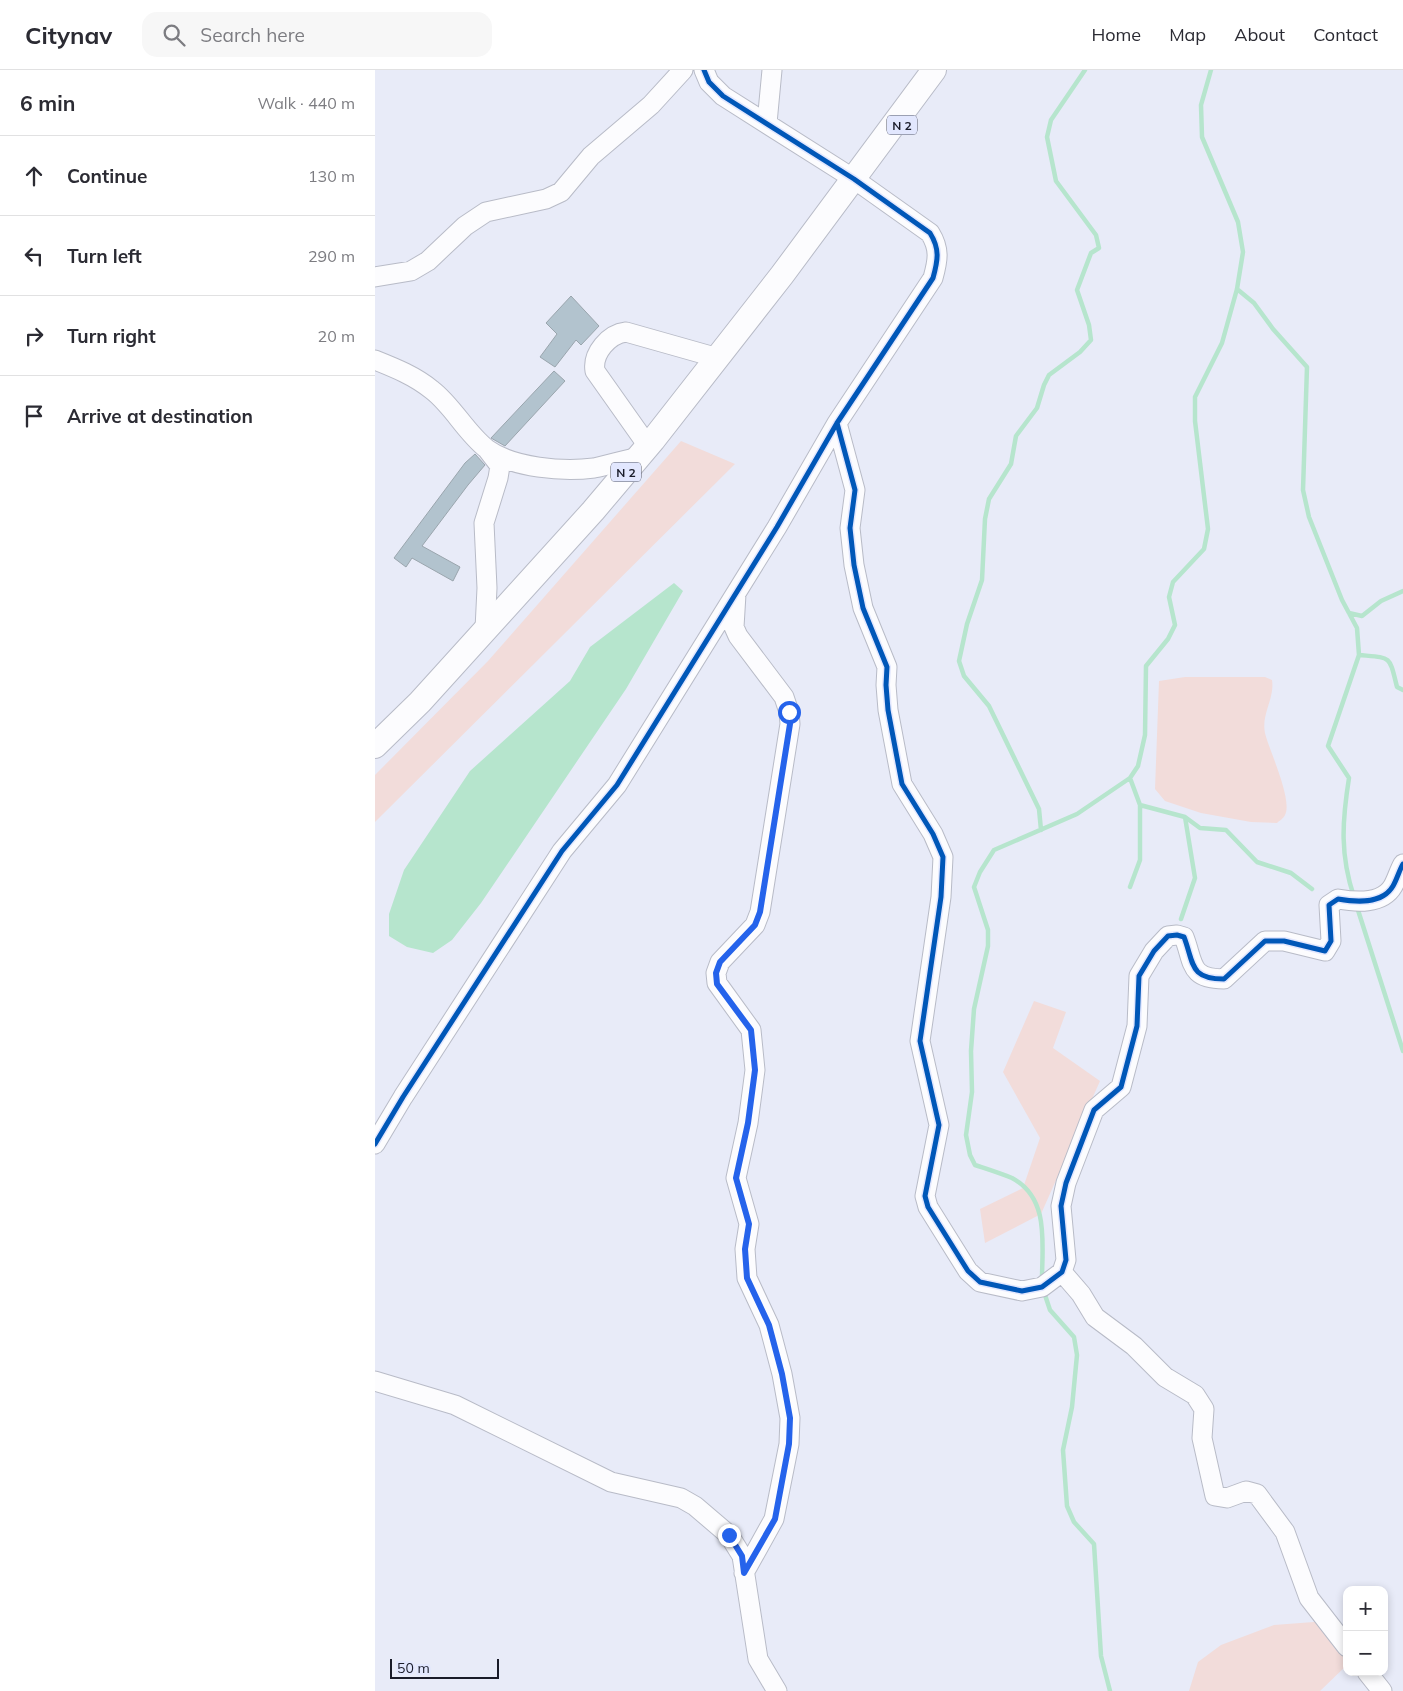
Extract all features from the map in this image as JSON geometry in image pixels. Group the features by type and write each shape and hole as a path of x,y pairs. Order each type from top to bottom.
{"main road":[{"name":"N 2","path":"375,746 420,702 643,452 719,358 934,70"},
{"name":"N 2","path":"854,179 949,70"}],"street":[{"path":"375,277 411,271 428,261 465,226 486,212 546,199 561,192 591,156 651,105 683,70"},
{"path":"375,1144 408,1089 563,852 617,785 736,593 837,423 933,278 938,261 937,245 930,233 854,179 723,96 709,82 704,70"},
{"path":"767,124 772,70"},
{"path":"487,449 514,461 542,467 565,469 594,468 643,452 595,370 594,362 596,355 618,333 626,332 719,358"},
{"path":"375,360 407,373 433,390 487,449 499,466 498,478 484,523 487,588 485,629"},
{"path":"837,423 855,490 850,528 854,565 863,608 887,667 888,710 902,784 933,834 943,858 941,897 920,1041 939,1125 925,1196 928,1207 967,1271 980,1282 1023,1291 1042,1287 1062,1272 1066,1260 1061,1206 1066,1183 1094,1110 1121,1087 1137,1026 1139,976 1154,951 1168,936 1177,935 1184,937 1192,967 1196,971 1207,977 1224,979 1265,941 1284,941 1325,951 1331,941 1329,905 1338,899 1356,903 1379,898 1393,887 1403,864"},
{"path":"736,593 734,626 738,636 784,697 789,712 790,724 760,912 755,925 720,962 716,973 717,984 751,1030 755,1070 748,1123 736,1178 749,1224 745,1249 747,1278 769,1325 782,1374 790,1418 789,1444 775,1519 744,1573"},
{"path":"1062,1272 1081,1294 1095,1318 1134,1346 1165,1377 1195,1395 1204,1409 1202,1438 1215,1496 1227,1498 1246,1491 1257,1494 1285,1532 1309,1598 1343,1641"},
{"path":"375,1381 455,1405 611,1482 681,1498 695,1506 729,1535 742,1556 758,1659 777,1691"},
{"path":"1370,1676 1381,1691"}],"shaded area":[{"path":"681,441 735,464 375,822 375,775 488,661"},
{"path":"674,583 683,591 626,689 481,903 452,940 433,953 407,947 389,936 389,914 404,870 470,771 570,681 590,647"},
{"path":"1185,677 1265,677 1272,680 1272,693 1264,726 1283,787 1287,808 1284,816 1277,823 1251,822 1201,813 1165,801 1155,789 1159,681"},
{"path":"1034,1001 1066,1012 1053,1048 1100,1081 1041,1214 985,1243 980,1209 1023,1188 1040,1138 1003,1072"},
{"path":"1327,1621 1343,1642 1343,1669 1320,1691 1189,1691 1198,1662 1221,1645 1274,1625"}],"building":[{"path":"571,296 599,326 581,345 576,340 555,367 540,357 557,334 546,323"},
{"path":"554,371 565,381 505,446 491,438"},
{"path":"475,454 485,465 422,546 460,567 453,581 412,558 406,567 394,558 465,463"}],"waterway":[{"path":"1041,830 1039,809 989,706 964,676 959,661 967,624 982,580 985,519 989,499 1011,464 1016,436 1037,408 1049,375 1080,352 1091,340 1089,325 1077,290 1091,253 1099,248 1096,235 1056,181 1047,137 1051,120 1085,70"},
{"path":"1042,1280 1043,1237 1038,1210 1033,1197 1012,1178 975,1165 970,1155 966,1135 972,1092 971,1051 974,1009 988,946 988,930 974,887 980,872 994,850 1077,814 1130,778 1138,766 1145,735 1146,666 1168,639 1175,625 1169,597 1173,582 1204,549 1208,529 1195,421 1195,397 1222,343 1237,289 1243,252 1238,222 1202,137 1201,105 1211,70"},
{"path":"1237,289 1254,303 1273,329 1307,367 1303,490 1309,517 1342,600 1357,628 1359,655 1328,746 1349,778 1345,809 1344,852 1349,882 1354,897"},
{"path":"1349,613 1362,616 1381,601 1403,591"},
{"path":"1359,655 1387,660 1392,669 1397,687 1403,690"},
{"path":"1130,778 1140,805 1185,817 1200,828 1226,830 1257,862 1291,873 1312,889"},
{"path":"1130,887 1140,860 1140,805"},
{"path":"1181,919 1195,878 1185,817"},
{"path":"1357,907 1403,1051"},
{"path":"1044,1292 1050,1310 1074,1337 1077,1355 1072,1407 1063,1450 1067,1506 1074,1522 1094,1544 1101,1656 1110,1691"}],"cycle path":[{"path":"375,1144 403,1097 562,851 617,785 777,527 837,423 933,278 937,250 930,233 854,179 723,96 709,82 704,70"},
{"path":"837,423 855,490 850,528 854,565 863,608 887,667 888,710 902,784 933,834 943,857 941,897 920,1041 939,1125 925,1196 928,1207 968,1271 980,1282 1022,1291 1042,1287 1062,1272 1066,1260 1061,1206 1066,1183 1094,1110 1121,1087 1137,1026 1139,976 1154,951 1168,936 1177,935 1184,937 1195,968 1204,976 1213,978 1224,979 1265,941 1284,941 1325,951 1331,941 1329,905 1338,899 1368,901 1382,896 1393,886 1403,864"}],"route":[{"path":"729,1535 742,1556 744,1573 775,1519 789,1444 790,1418 782,1374 769,1325 747,1278 745,1249 749,1224 736,1178 748,1123 755,1070 751,1030 717,984 716,973 720,962 755,925 760,912 790,724 789,712"}]}
